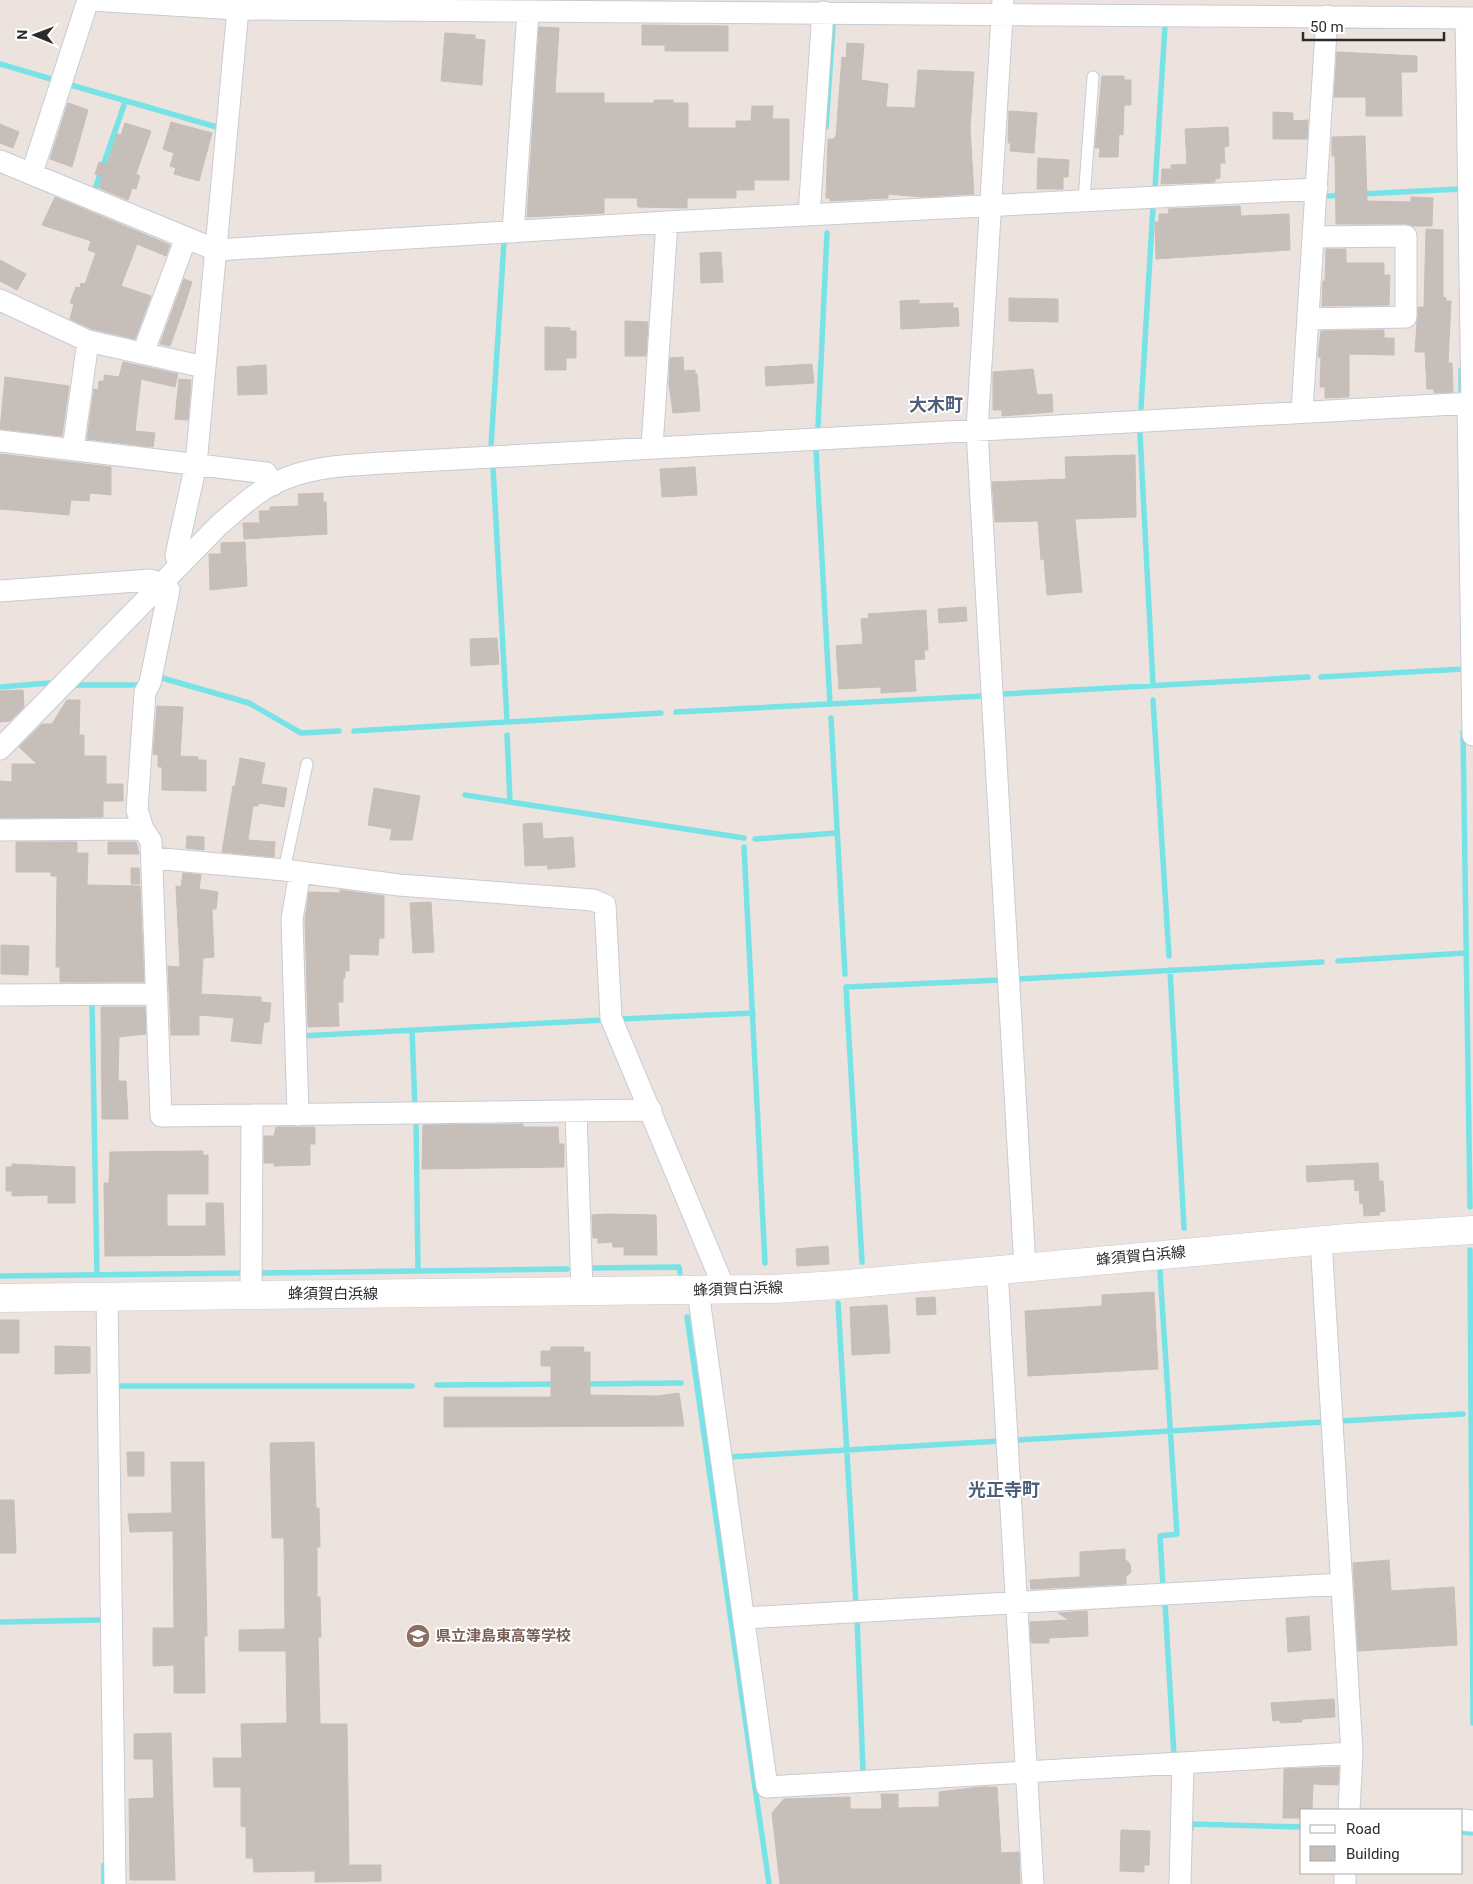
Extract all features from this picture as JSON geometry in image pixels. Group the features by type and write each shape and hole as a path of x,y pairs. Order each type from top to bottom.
{"main road":[{"name":"蜂須賀白浜線","path":"0,1298 698,1291 837,1285 1025,1266 1321,1240 1473,1230"}],"street":[{"path":"32,173 89,0 238,9 265,5 528,11 629,6 822,12 1003,6 1261,8 1327,16 1373,8 1470,18 1473,735"},
{"path":"1003,6 977,430 1025,1266"},
{"path":"179,565 176,555 196,464 238,9"},
{"path":"513,232 528,11"},
{"path":"809,215 822,12"},
{"path":"1302,411 1327,16"},
{"path":"0,161 216,250 667,222 1317,189"},
{"path":"652,447 667,222"},
{"path":"1309,319 1406,317 1406,236 1314,237"},
{"path":"143,353 186,238"},
{"path":"0,300 88,341 204,367"},
{"path":"73,449 88,341"},
{"path":"0,749 219,525 248,501 284,479 331,466 1471,403"},
{"path":"0,441 266,473 273,485"},
{"path":"0,591 150,580 162,584 169,590 144,702 137,810 143,829 151,841 153,858 161,1116 651,1110"},
{"path":"0,830 143,829"},
{"path":"153,858 292,871 399,885 593,900 605,905 611,1018 725,1290"},
{"path":"292,871 298,1114"},
{"path":"0,995 157,994"},
{"path":"576,1111 582,1292"},
{"path":"251,1294 252,1115"},
{"path":"1321,1240 1352,1754 1349,1809"},
{"path":"997,1269 1033,1884"},
{"path":"698,1291 768,1787 1028,1774 1352,1754"},
{"path":"107,1296 115,1884"},
{"path":"744,1618 1342,1584"},
{"path":"1180,1884 1183,1764"}],"lane":[{"path":"1084,200 1093,77"},
{"path":"292,871 307,764"}],"building":[{"path":"642,25 728,26 728,51 665,51 665,45 642,45"},
{"path":"539,27 559,28 555,93 604,93 604,103 654,103 654,100 673,100 673,103 688,103 688,128 736,128 736,121 751,121 752,106 773,106 772,119 789,119 789,180 754,180 754,190 736,190 736,198 687,198 687,208 638,207 637,198 604,198 604,213 527,217"},
{"path":"445,33 475,35 475,39 485,40 482,85 441,81"},
{"path":"847,43 864,44 861,80 888,84 886,107 915,108 918,70 974,72 970,128 974,194 921,197 888,194 888,198 830,201 830,198 826,198 828,139 834,139 836,136 842,57 846,58"},
{"path":"1337,52 1417,56 1417,72 1401,72 1402,116 1366,116 1366,97 1334,97"},
{"path":"1102,76 1124,76 1124,80 1131,80 1131,105 1124,105 1123,135 1119,134 1118,157 1099,157 1100,148 1095,148"},
{"path":"68,103 88,110 72,167 50,159"},
{"path":"1009,111 1037,113 1034,153 1010,151 1011,143 1008,143"},
{"path":"1273,112 1293,113 1293,121 1308,120 1307,139 1273,139"},
{"path":"171,122 212,133 199,181 174,174 176,168 170,166 174,153 163,149"},
{"path":"125,123 151,131 136,174 140,176 136,189 132,188 128,200 99,188 102,177 95,174 99,162 107,164 117,134 121,135"},
{"path":"0,124 19,132 13,148 0,143"},
{"path":"1228,127 1229,146 1224,147 1225,163 1220,163 1220,178 1215,179 1215,182 1161,184 1162,169 1171,169 1171,165 1187,164 1185,129"},
{"path":"1365,136 1367,201 1411,202 1411,197 1433,198 1432,226 1336,224 1335,156 1332,156 1332,137"},
{"path":"1038,158 1069,160 1068,177 1063,177 1063,189 1037,189"},
{"path":"55,197 170,245 166,256 137,244 121,286 151,296 135,339 92,329 70,319 74,304 70,303 76,287 80,288 81,283 85,284 96,253 88,250 91,241 42,225"},
{"path":"1240,206 1241,216 1289,214 1290,250 1156,259 1155,222 1159,222 1159,214 1169,214 1168,209"},
{"path":"1426,229 1443,230 1443,297 1446,298 1446,301 1451,301 1448,363 1452,363 1453,392 1434,393 1434,389 1427,389 1425,352 1415,352 1418,307 1424,307"},
{"path":"1326,249 1346,249 1346,263 1384,263 1384,275 1390,275 1389,305 1322,306"},
{"path":"721,252 723,282 701,283 700,253"},
{"path":"0,260 26,274 17,290 0,281"},
{"path":"184,279 192,282 170,346 160,344"},
{"path":"1009,298 1058,299 1058,322 1009,321"},
{"path":"919,300 919,304 953,303 953,308 958,308 959,326 901,329 900,301"},
{"path":"625,321 648,322 646,356 625,356"},
{"path":"545,327 570,328 570,331 576,331 576,358 566,358 566,370 545,370"},
{"path":"1384,330 1384,338 1394,338 1394,355 1349,354 1349,397 1325,398 1325,387 1320,387 1321,357 1318,357 1321,331"},
{"path":"683,357 684,371 695,370 695,374 697,374 700,411 673,413 669,384 670,358"},
{"path":"123,362 178,374 175,387 141,379 135,431 155,433 153,447 87,439 94,389 98,390 99,381 104,381 104,375 119,377"},
{"path":"812,364 814,383 766,386 765,367"},
{"path":"266,365 267,394 238,395 237,367"},
{"path":"1033,369 1037,395 1052,394 1053,412 1002,416 1002,410 993,410 993,372"},
{"path":"5,377 69,386 62,436 0,429"},
{"path":"179,379 191,380 188,420 175,419"},
{"path":"0,454 111,467 111,495 90,493 89,501 71,500 69,515 0,509"},
{"path":"1135,455 1136,517 1075,519 1082,592 1047,595 1044,559 1041,560 1038,521 995,522 992,482 1066,479 1065,457"},
{"path":"695,467 697,495 662,497 660,469"},
{"path":"323,493 323,502 326,502 327,534 244,539 243,523 260,523 259,511 270,511 270,507 299,506 298,494"},
{"path":"245,542 247,586 210,590 209,554 221,554 221,543"},
{"path":"966,607 967,621 939,623 938,609"},
{"path":"926,610 928,650 924,650 925,659 914,660 916,691 881,693 881,687 839,689 836,646 863,644 861,619 869,618 868,614"},
{"path":"497,638 499,664 471,666 470,639"},
{"path":"23,690 24,707 10,721 0,722 0,691"},
{"path":"67,700 80,700 79,735 84,735 84,756 106,756 106,784 123,784 123,801 103,801 103,817 0,818 0,781 12,782 12,764 37,764 19,747 42,724 52,724"},
{"path":"157,706 183,707 180,756 198,757 198,760 206,760 206,791 162,790 162,767 158,767 158,755 153,754"},
{"path":"240,758 265,763 261,784 287,788 284,807 259,803 258,806 253,806 248,840 275,842 274,857 222,852 233,786 235,787"},
{"path":"374,788 420,796 412,840 390,840 392,829 368,825"},
{"path":"542,823 543,839 573,837 575,867 548,869 547,865 525,866 523,824"},
{"path":"187,836 204,837 204,850 186,848"},
{"path":"16,842 77,842 77,853 88,853 87,885 140,886 144,982 60,982 60,967 56,967 57,876 51,876 51,872 16,872"},
{"path":"108,842 136,842 139,854 108,854"},
{"path":"131,868 139,868 140,884 131,884"},
{"path":"183,873 201,875 199,889 218,892 216,909 212,909 214,957 203,958 201,994 261,997 261,1002 271,1003 269,1022 264,1022 261,1044 231,1041 234,1018 199,1015 199,1035 171,1035 168,966 180,967 176,886 181,887"},
{"path":"340,890 384,896 384,938 379,938 378,955 349,954 349,971 345,971 345,978 343,978 343,1002 338,1002 339,1026 308,1027 305,920 309,892 340,893"},
{"path":"431,902 434,952 413,953 410,903"},
{"path":"1,945 29,946 28,975 1,974"},
{"path":"101,1007 145,1007 146,1034 119,1037 118,1081 126,1081 128,1119 102,1119"},
{"path":"523,1124 523,1127 558,1127 559,1144 564,1144 564,1167 422,1169 423,1125"},
{"path":"276,1127 315,1127 315,1144 310,1144 310,1165 274,1166 274,1163 264,1163 264,1136 274,1136"},
{"path":"203,1151 203,1155 208,1155 208,1194 167,1194 167,1226 206,1226 206,1203 223,1203 225,1255 105,1256 104,1183 109,1183 110,1152"},
{"path":"1378,1163 1379,1181 1383,1181 1385,1211 1379,1212 1380,1215 1364,1216 1363,1203 1360,1204 1359,1190 1355,1191 1354,1179 1307,1182 1306,1166"},
{"path":"12,1164 75,1167 75,1203 48,1203 48,1195 12,1196 12,1191 6,1191 6,1167 12,1167"},
{"path":"592,1215 656,1215 657,1255 624,1255 624,1247 613,1247 612,1242 598,1243 598,1238 593,1238"},
{"path":"828,1246 829,1264 797,1266 796,1249"},
{"path":"1154,1292 1158,1369 1028,1376 1025,1311 1102,1306 1102,1295"},
{"path":"935,1297 936,1314 917,1315 916,1298"},
{"path":"887,1305 890,1353 852,1355 850,1307"},
{"path":"0,1320 19,1320 19,1353 0,1353"},
{"path":"55,1346 90,1347 90,1373 55,1374"},
{"path":"551,1347 584,1347 583,1352 590,1352 590,1395 657,1396 679,1393 684,1426 444,1427 444,1397 551,1397 551,1366 541,1366 541,1351 551,1351"},
{"path":"314,1442 316,1508 319,1508 320,1547 317,1547 317,1597 320,1597 321,1637 318,1637 320,1724 347,1724 349,1865 381,1865 381,1881 315,1882 315,1871 254,1872 253,1858 246,1858 246,1827 241,1826 241,1787 214,1787 213,1758 242,1758 241,1724 287,1723 286,1651 239,1651 239,1630 285,1629 284,1538 272,1538 270,1443"},
{"path":"127,1452 144,1452 144,1476 128,1476"},
{"path":"171,1462 204,1462 207,1636 204,1636 205,1693 174,1693 174,1665 153,1666 153,1628 174,1628 173,1531 130,1532 128,1514 172,1513"},
{"path":"0,1500 14,1500 16,1553 0,1553"},
{"path":"1125,1549 1125,1559 1130,1564 1131,1572 1126,1577 1126,1584 1031,1589 1030,1580 1080,1577 1080,1552"},
{"path":"1389,1560 1391,1591 1454,1587 1457,1645 1358,1651 1353,1563"},
{"path":"1087,1611 1088,1636 1049,1638 1049,1643 1031,1643 1030,1622 1069,1620 1058,1613"},
{"path":"1309,1616 1311,1650 1288,1652 1286,1618"},
{"path":"1334,1699 1335,1717 1302,1719 1302,1722 1280,1723 1280,1720 1273,1721 1271,1703"},
{"path":"171,1733 175,1880 130,1880 129,1799 154,1798 153,1759 134,1759 134,1734"},
{"path":"1339,1767 1338,1785 1313,1784 1312,1809 1300,1809 1300,1818 1283,1818 1284,1769"},
{"path":"997,1787 1001,1853 1019,1852 1020,1884 780,1884 772,1813 784,1799 850,1797 850,1809 882,1809 881,1794 898,1794 898,1808 939,1807 939,1792"},
{"path":"1121,1830 1150,1831 1149,1865 1144,1865 1144,1872 1120,1871"}],"waterway":[{"path":"826,127 833,26"},
{"path":"1155,188 1165,26"},
{"path":"0,64 58,81"},
{"path":"71,85 220,128"},
{"path":"93,195 124,105"},
{"path":"1361,194 1460,189 1460,194"},
{"path":"1329,196 1342,195"},
{"path":"1141,408 1153,207"},
{"path":"818,426 827,233"},
{"path":"491,446 504,242"},
{"path":"1461,370 1461,390"},
{"path":"1140,434 1153,685"},
{"path":"816,451 830,704"},
{"path":"493,468 507,721"},
{"path":"1321,677 1463,669"},
{"path":"160,673 159,677 249,703 301,733 339,731"},
{"path":"1004,694 1308,677"},
{"path":"0,687 49,683"},
{"path":"75,685 143,685"},
{"path":"676,712 983,696"},
{"path":"1153,700 1169,956"},
{"path":"354,731 661,713"},
{"path":"831,718 845,974"},
{"path":"1463,732 1470,1207"},
{"path":"507,735 510,801"},
{"path":"465,795 744,838"},
{"path":"755,839 837,833"},
{"path":"744,847 765,1263"},
{"path":"1338,961 1465,953"},
{"path":"1019,979 1322,962"},
{"path":"1170,970 1184,1228"},
{"path":"862,1262 846,987 1000,980"},
{"path":"92,1002 97,1275"},
{"path":"621,1019 753,1013"},
{"path":"301,1036 604,1020"},
{"path":"412,1030 415,1108"},
{"path":"416,1117 418,1271"},
{"path":"1470,1250 1473,1723"},
{"path":"591,1268 679,1267 680,1273"},
{"path":"262,1273 567,1269"},
{"path":"1160,1271 1177,1534 1160,1536 1163,1587"},
{"path":"0,1276 241,1273"},
{"path":"838,1303 856,1604"},
{"path":"687,1317 769,1884"},
{"path":"584,1384 681,1383"},
{"path":"437,1385 557,1384"},
{"path":"114,1386 412,1386"},
{"path":"1341,1421 1463,1414"},
{"path":"1018,1440 1323,1422"},
{"path":"729,1457 1000,1441"},
{"path":"1165,1603 1174,1756"},
{"path":"857,1618 863,1770"},
{"path":"0,1622 101,1620"},
{"path":"1191,1829 1191,1824 1300,1827"},
{"path":"1463,1832 1473,1833"},
{"path":"104,1865 104,1884"}],"place":[{"name":"県立津島東高等学校","path":"418,1636"}],"district":[{"name":"大木町","path":"936,405"},
{"name":"光正寺町","path":"1004,1490"}]}
